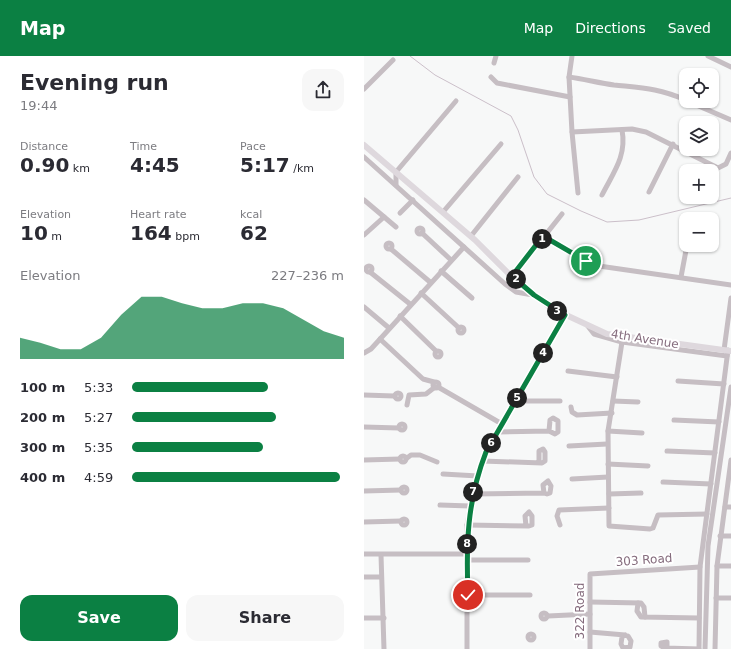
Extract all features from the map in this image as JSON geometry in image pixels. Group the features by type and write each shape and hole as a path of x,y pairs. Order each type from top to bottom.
{"main road":[{"name":"4th Avenue","path":"364,145 471,236 534,295 565,315 607,334 727,352"}],"street":[{"path":"494,63 496,56"},
{"path":"572,56 569,77 572,132 578,193"},
{"path":"708,56 731,67"},
{"path":"364,89 393,60"},
{"path":"491,77 497,83 570,97"},
{"path":"569,77 613,85 654,89 679,98"},
{"path":"396,185 396,172 456,101"},
{"path":"703,108 731,120"},
{"path":"572,132 632,129 646,132 673,144 718,168 726,164 731,153"},
{"path":"602,195 622,155 624,141 622,130"},
{"path":"443,212 501,144"},
{"path":"649,192 673,144"},
{"path":"364,157 511,288 519,293 534,295"},
{"path":"471,236 518,177"},
{"path":"364,200 396,227"},
{"path":"400,213 413,200"},
{"path":"512,276 562,214"},
{"path":"364,235 384,217"},
{"path":"422,233 451,260"},
{"path":"543,236 586,261"},
{"path":"364,353 371,349 430,282 464,247"},
{"path":"391,249 430,282"},
{"path":"680,277 686,252"},
{"path":"599,266 731,285"},
{"path":"441,271 472,298"},
{"path":"370,272 410,304"},
{"path":"421,293 459,328"},
{"path":"667,647 699,649 700,567 724,384 731,298"},
{"path":"364,307 389,328"},
{"path":"467,649 468,595 466,554 468,525 470,506 482,461 565,315"},
{"path":"400,316 436,351"},
{"path":"587,325 594,334 622,342 727,352"},
{"path":"380,338 423,379 436,385 502,424"},
{"path":"622,342 607,444 611,528 650,529 653,528 658,515 707,514"},
{"path":"568,371 617,377"},
{"path":"678,381 724,384"},
{"path":"407,405 408,395 426,394 436,385"},
{"path":"705,649 708,546 731,387"},
{"path":"364,395 394,396"},
{"path":"515,401 560,401"},
{"path":"613,401 638,402"},
{"path":"572,407 572,412 577,414 612,413"},
{"path":"674,420 719,422"},
{"path":"364,427 399,428"},
{"path":"608,431 642,433"},
{"path":"498,432 549,432"},
{"path":"569,446 607,444"},
{"path":"666,451 715,453"},
{"path":"364,460 400,459 402,456 407,458 409,456 420,456 437,462"},
{"path":"716,649 717,566 720,536 730,477 731,460"},
{"path":"482,461 539,462"},
{"path":"608,464 648,466"},
{"path":"443,474 478,476"},
{"path":"572,479 608,477"},
{"path":"663,482 711,484"},
{"path":"364,491 401,490"},
{"path":"473,494 544,492"},
{"path":"609,494 641,493"},
{"path":"440,505 470,506"},
{"path":"725,507 731,507"},
{"path":"560,525 557,516 559,510 609,508"},
{"path":"364,522 401,521"},
{"path":"468,525 526,526"},
{"path":"720,536 731,536"},
{"path":"364,554 466,554"},
{"path":"380,555 380,578 384,618 384,649"},
{"path":"467,560 528,560"},
{"path":"717,566 731,566"},
{"name":"303 Road","path":"590,574 700,567"},
{"name":"322 Road","path":"590,574 590,649"},
{"path":"364,577 380,578"},
{"path":"468,595 530,595"},
{"path":"716,598 731,598"},
{"path":"590,602 638,602 644,607 645,617 699,618"},
{"path":"548,616 590,614"},
{"path":"364,618 384,618"},
{"path":"590,632 625,635"}],"waterway":[{"path":"410,56 435,75 511,116 518,130 534,177 547,194 581,211 607,222 639,220 731,198"}],"route":[{"path":"468,595 466,554 469,512 482,461 565,315 534,295 512,276 543,236 568,252 586,261"}]}
